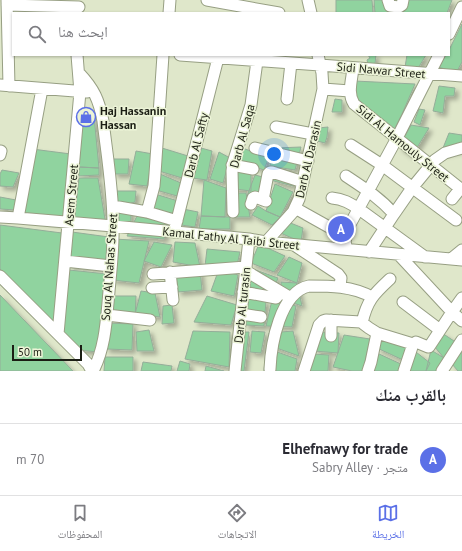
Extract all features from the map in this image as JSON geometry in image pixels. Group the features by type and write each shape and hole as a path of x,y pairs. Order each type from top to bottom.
{"street":[{"path":"169,12 170,0"},
{"path":"207,0 273,12"},
{"path":"308,0 311,12"},
{"path":"388,0 390,6 399,7 402,5 403,0"},
{"path":"79,7 42,3 7,2 7,44 4,86 94,92"},
{"path":"450,30 453,19 462,7"},
{"name":"Asem Street","path":"58,334 80,92 77,56"},
{"path":"147,212 155,174 163,56"},
{"name":"Sidi Nawar Street","path":"193,56 291,63 319,60 354,68 462,76"},
{"path":"347,249 345,236 348,228 397,138 439,56"},
{"name":"Darb Al Safty","path":"174,232 218,58"},
{"name":"Darb Al Darasin","path":"266,242 295,208 299,199 323,89 324,81 319,60"},
{"name":"Darb Al Saqa","path":"234,212 232,165 251,104 257,61"},
{"path":"287,99 291,63"},
{"name":"Sidi Al Hamouly Street","path":"354,68 350,91 350,96 354,104 461,190"},
{"name":"Souq Al Nahas Street","path":"79,73 94,92 103,121 113,206 111,266 107,315 100,355 93,371"},
{"path":"18,218 42,89"},
{"path":"323,89 350,91"},
{"path":"276,127 313,134"},
{"path":"351,145 456,220"},
{"path":"255,148 308,161"},
{"path":"369,252 412,188 430,165 445,153 462,148"},
{"path":"232,165 253,169"},
{"path":"251,204 253,198 255,197 264,200 268,174 270,172 303,182"},
{"path":"346,176 377,197 394,214"},
{"path":"452,199 461,190"},
{"path":"332,198 340,199 359,208 425,257"},
{"path":"113,206 147,212 177,221"},
{"path":"295,208 345,236"},
{"name":"Kamal Fathy Al Taibi Street","path":"0,217 113,226 457,260"},
{"name":"Darb Al turasin","path":"235,371 249,239"},
{"path":"292,244 338,274 341,278 340,287"},
{"path":"457,260 462,250"},
{"path":"399,255 462,321"},
{"path":"65,261 111,266"},
{"path":"153,274 170,272 212,274 246,269 291,298"},
{"path":"170,272 173,300"},
{"path":"0,276 88,364 93,371"},
{"path":"362,323 365,309 372,297 390,279"},
{"path":"270,369 276,332 284,309 297,291 304,287 313,286 340,287 356,290 372,297"},
{"path":"152,288 172,287"},
{"path":"244,292 275,298 278,297 281,292"},
{"path":"304,371 319,325 323,321 357,321 376,333 413,344 417,343 428,348 462,298"},
{"path":"402,302 440,330"},
{"path":"241,314 261,317"},
{"path":"107,315 150,320"},
{"path":"331,320 331,336"},
{"path":"368,371 376,333"},
{"path":"442,371 462,340"},
{"path":"404,371 413,344"}],"building":[{"path":"336,0 372,0 373,12 336,12"},
{"path":"374,0 452,0 447,12 375,12"},
{"path":"462,24 462,62 456,73 439,67 445,56 450,56 450,48"},
{"path":"369,56 376,56 375,64 368,64 367,60 370,58"},
{"path":"407,56 425,56 417,70 405,67"},
{"path":"355,81 415,84 393,132 351,100"},
{"path":"439,86 455,88 454,96 445,96 443,113 433,111"},
{"path":"335,99 342,100 342,112 332,112"},
{"path":"419,109 425,110 420,125 414,122"},
{"path":"83,114 94,116 99,168 79,167"},
{"path":"411,125 429,128 412,156 399,147"},
{"path":"328,127 325,143 317,141 318,128"},
{"path":"449,133 462,135 462,149 441,153"},
{"path":"301,147 295,170 270,166 275,148"},
{"path":"162,148 188,156 182,178 159,171"},
{"path":"201,148 212,151 207,180 192,178"},
{"path":"242,148 269,157 264,170 237,161"},
{"path":"32,149 71,154 65,224 21,218"},
{"path":"136,151 153,154 147,186 129,184"},
{"path":"219,152 230,158 223,183 210,179"},
{"path":"109,159 129,159 128,174 115,174"},
{"path":"79,167 99,168 99,175 79,176"},
{"path":"278,168 295,176 293,186 270,180"},
{"path":"229,169 251,172 251,191 226,188"},
{"path":"2,170 19,173 13,187 0,186 0,174"},
{"path":"160,174 181,183 177,196 156,190"},
{"path":"255,175 263,177 261,194 247,196"},
{"path":"79,178 98,178 106,225 74,223"},
{"path":"204,180 226,188 225,217 201,216"},
{"path":"275,184 293,192 280,217 266,211"},
{"path":"113,191 136,191 135,202 131,203 130,212 116,210"},
{"path":"229,193 246,193 250,217 230,217"},
{"path":"155,194 178,201 174,214 151,208"},
{"path":"0,197 16,200 16,210 0,209"},
{"path":"258,206 280,217 272,225 252,215"},
{"path":"183,209 198,212 195,227 181,225"},
{"path":"116,212 131,213 131,222 115,222"},
{"path":"137,216 169,223 164,239 127,236"},
{"path":"201,216 230,217 230,229 199,229"},
{"path":"288,222 303,228 301,242 276,231"},
{"path":"0,225 62,233 54,327 0,269"},
{"path":"72,232 109,237 109,269 69,266"},
{"path":"114,239 149,241 139,283 112,280"},
{"path":"154,242 172,245 161,267 144,261"},
{"path":"175,242 195,243 200,267 173,262"},
{"path":"259,244 285,256 274,272 251,263"},
{"path":"207,249 240,252 237,265 205,266"},
{"path":"289,257 302,263 297,283 277,275"},
{"path":"250,268 278,278 272,294 249,291"},
{"path":"219,269 238,275 234,296 211,291"},
{"path":"69,270 107,274 98,352 78,350 62,335"},
{"path":"200,270 202,290 178,292 176,276"},
{"path":"281,282 297,283 302,306 282,299"},
{"path":"141,291 155,293 160,317 135,314"},
{"path":"0,295 73,371 0,371"},
{"path":"111,296 136,296 135,320 108,319"},
{"path":"207,296 237,305 231,325 194,322"},
{"path":"248,296 266,301 264,326 245,325"},
{"path":"272,300 296,306 292,327 266,326"},
{"path":"172,305 174,323 162,324 163,306"},
{"path":"107,323 133,324 132,350 106,349"},
{"path":"149,330 154,351 137,351 136,332"},
{"path":"193,331 230,332 229,367 185,359"},
{"path":"252,331 265,332 261,353 250,352"},
{"path":"293,331 299,356 268,345 269,333"},
{"path":"235,332 249,332 244,371 239,371"},
{"path":"320,332 339,333 338,353 314,351"},
{"path":"442,333 457,343 444,358 434,346"},
{"path":"344,335 370,339 363,371 352,371 333,367"},
{"path":"382,337 408,346 403,360 377,348"},
{"path":"462,347 462,371 458,371 452,364"},
{"path":"266,348 297,359 295,371 264,371"},
{"path":"431,350 444,358 437,371 426,371"},
{"path":"416,352 430,363 426,371 407,371"},
{"path":"377,353 403,365 400,371 372,370"},
{"path":"313,354 329,355 328,371 308,371"},
{"path":"105,357 133,357 133,371 104,371"},
{"path":"180,361 190,364 189,371 177,371"},
{"path":"143,362 172,366 171,371 141,371"},
{"path":"206,366 224,371 205,371"}],"place":[{"name":"Haj Hassanin Hassan","path":"86,117"},
{"name":"Elhefnawy for trade","path":"341,229"}]}
